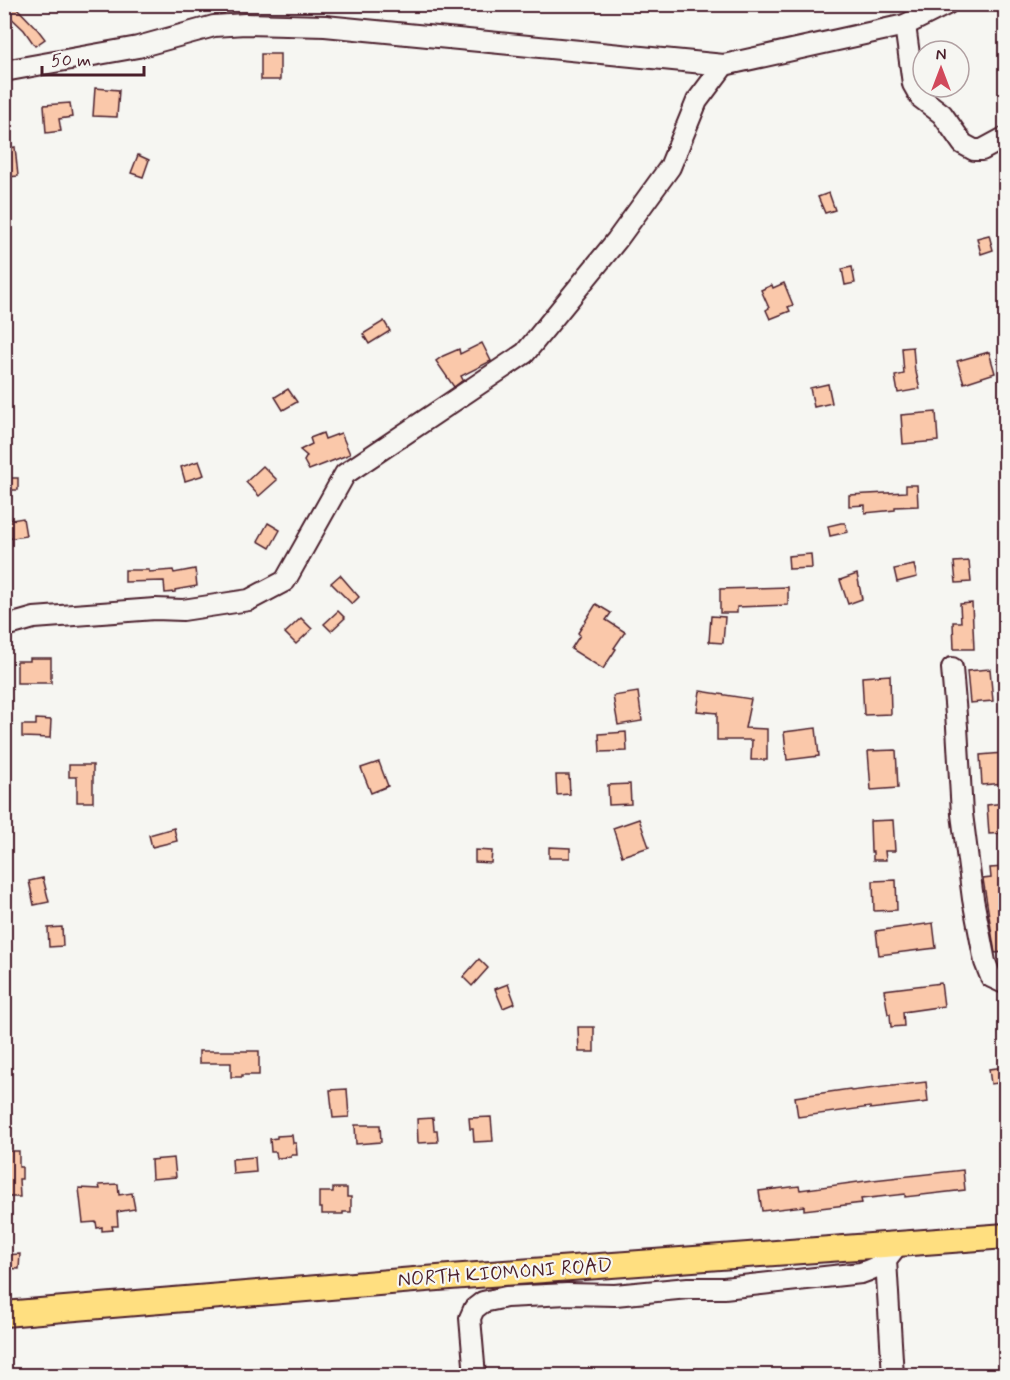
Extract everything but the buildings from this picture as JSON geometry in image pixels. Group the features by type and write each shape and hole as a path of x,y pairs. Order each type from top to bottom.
{"main road":[{"name":"NORTH KIOMONI ROAD","path":"4,1314 450,1276 892,1252 1005,1236"}],"street":[{"path":"4,71 138,47 214,26 245,24 325,26 724,65 905,25 947,4"},
{"path":"905,25 913,84 921,98 942,114 963,144 974,150 981,150 1005,137"},
{"path":"4,625 34,618 155,609 183,610 249,600 285,581 345,474 525,353 617,240 670,167 697,101 724,65"},
{"path":"952,668 962,814 972,899 985,962 991,977 1005,984"},
{"path":"475,1376 470,1318 474,1309 483,1302 506,1297 567,1294 615,1295 688,1288 724,1288 861,1273 878,1267 892,1252"},
{"path":"892,1252 893,1376"}]}
